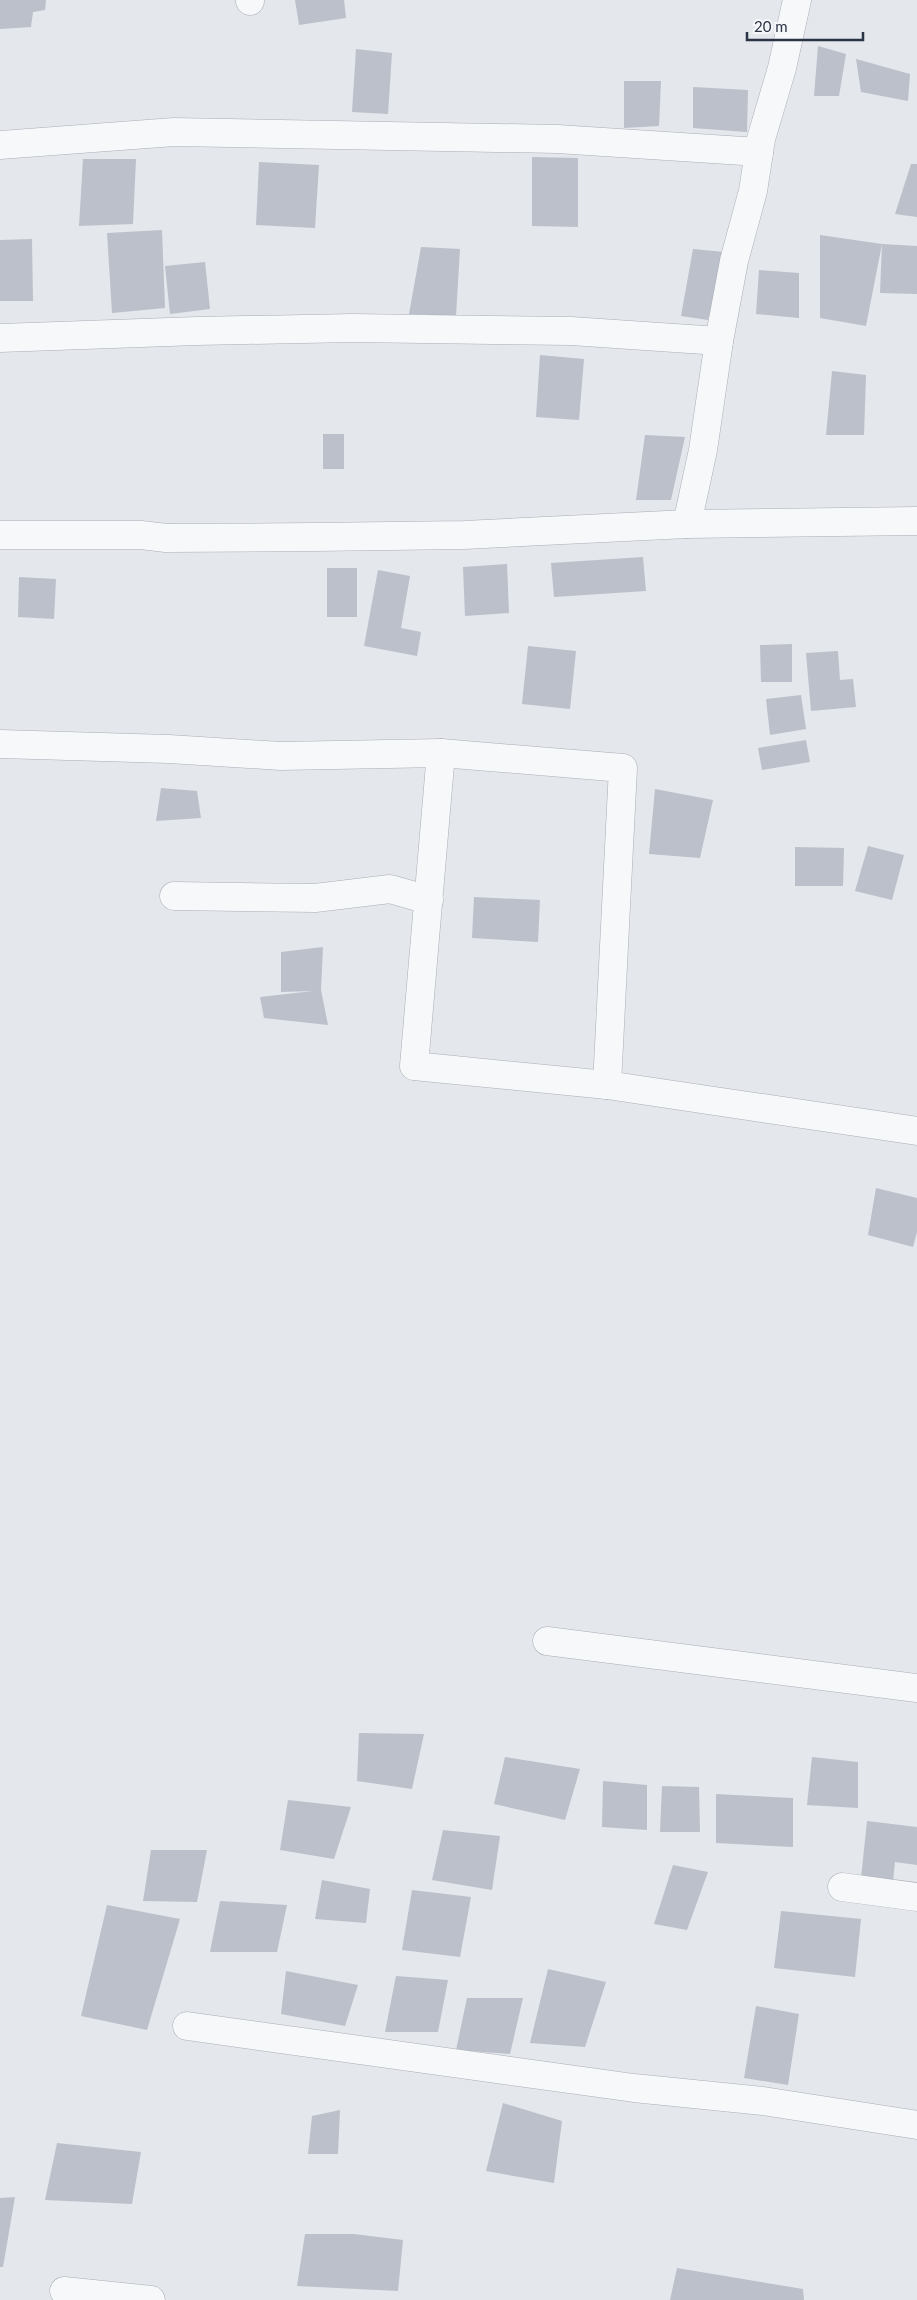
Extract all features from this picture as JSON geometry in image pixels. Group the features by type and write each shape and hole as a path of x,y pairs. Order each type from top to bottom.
{"street":[{"path":"687,524 703,450 719,340 734,261 754,191 761,139 782,68 797,0"},
{"path":"0,146 174,132 557,139 759,152"},
{"path":"0,338 353,328 571,331 719,340"},
{"path":"0,535 141,535 166,538 464,535 687,524 917,521"},
{"path":"0,744 281,756 441,753 623,768 607,1085"},
{"path":"441,753 414,1066 607,1085 917,1131"},
{"path":"174,896 315,898 390,889 429,900"},
{"path":"547,1642 917,1688"},
{"path":"842,1887 917,1897"},
{"path":"187,2026 634,2088 763,2101 917,2125"},
{"path":"64,2291 151,2300"}],"building":[{"path":"0,0 46,0 45,10 33,12 31,27 0,29"},
{"path":"295,0 344,0 346,18 299,25"},
{"path":"818,46 846,54 839,96 814,96"},
{"path":"356,49 392,53 388,114 352,112"},
{"path":"856,59 910,74 908,101 861,92"},
{"path":"624,81 661,81 659,126 624,128"},
{"path":"693,87 748,90 747,132 693,128"},
{"path":"532,157 578,158 578,227 532,226"},
{"path":"83,159 136,159 133,224 79,226"},
{"path":"259,162 319,165 315,228 256,225"},
{"path":"911,164 917,164 917,217 895,214"},
{"path":"162,230 165,308 112,313 107,233"},
{"path":"820,235 882,244 866,326 820,318"},
{"path":"32,239 33,301 0,301 0,240"},
{"path":"882,244 917,246 917,294 880,293"},
{"path":"421,247 460,249 456,316 409,314"},
{"path":"693,249 724,252 708,320 681,316"},
{"path":"205,262 210,309 170,314 165,266"},
{"path":"759,270 799,273 799,318 756,314"},
{"path":"540,355 584,359 579,420 536,417"},
{"path":"832,371 866,375 864,435 826,435"},
{"path":"323,434 344,434 344,469 323,469"},
{"path":"645,435 685,437 671,500 636,500"},
{"path":"643,557 646,591 554,597 551,563"},
{"path":"507,564 509,613 465,616 463,567"},
{"path":"327,568 357,568 357,617 327,617"},
{"path":"378,570 410,576 401,628 421,632 417,656 364,646"},
{"path":"19,577 56,579 54,619 18,617"},
{"path":"792,644 792,682 761,682 760,645"},
{"path":"528,646 576,651 570,709 522,704"},
{"path":"838,651 840,680 853,679 856,707 811,711 806,653"},
{"path":"801,695 806,729 770,735 766,699"},
{"path":"806,740 810,762 762,770 758,748"},
{"path":"161,788 197,791 201,818 156,821"},
{"path":"655,789 713,800 700,858 649,854"},
{"path":"868,846 904,855 892,900 855,891"},
{"path":"795,847 844,848 843,886 795,886"},
{"path":"474,897 540,900 538,942 472,938"},
{"path":"323,947 321,990 328,1025 264,1018 260,997 313,991 281,992 281,952"},
{"path":"876,1188 917,1198 917,1232 913,1247 868,1235"},
{"path":"359,1733 424,1734 412,1789 357,1781"},
{"path":"505,1757 580,1769 565,1820 494,1804"},
{"path":"812,1757 858,1762 858,1808 807,1805"},
{"path":"603,1781 647,1785 647,1830 602,1827"},
{"path":"662,1786 699,1787 700,1832 660,1832"},
{"path":"716,1794 793,1798 793,1847 716,1843"},
{"path":"288,1800 351,1807 334,1859 280,1850"},
{"path":"867,1821 917,1827 917,1865 895,1862 893,1881 861,1878"},
{"path":"443,1830 500,1836 492,1890 432,1880"},
{"path":"151,1850 207,1850 197,1902 143,1901"},
{"path":"673,1865 708,1872 687,1930 654,1924"},
{"path":"322,1880 370,1889 366,1923 315,1919"},
{"path":"412,1890 471,1897 460,1957 402,1950"},
{"path":"220,1901 287,1905 277,1952 210,1952"},
{"path":"107,1905 180,1919 147,2030 81,2016"},
{"path":"781,1911 861,1919 855,1977 774,1968"},
{"path":"548,1969 606,1982 585,2047 530,2043"},
{"path":"286,1971 358,1985 345,2026 281,2014"},
{"path":"396,1976 448,1980 438,2032 385,2032"},
{"path":"467,1998 523,1998 510,2054 456,2050"},
{"path":"756,2006 799,2014 788,2085 744,2078"},
{"path":"503,2103 562,2121 554,2183 486,2171"},
{"path":"340,2110 338,2154 308,2154 312,2116"},
{"path":"57,2143 141,2152 132,2204 45,2200"},
{"path":"15,2197 3,2267 0,2267 0,2198"},
{"path":"305,2234 354,2234 403,2240 398,2291 297,2286"},
{"path":"677,2268 803,2289 804,2300 670,2300"}]}
